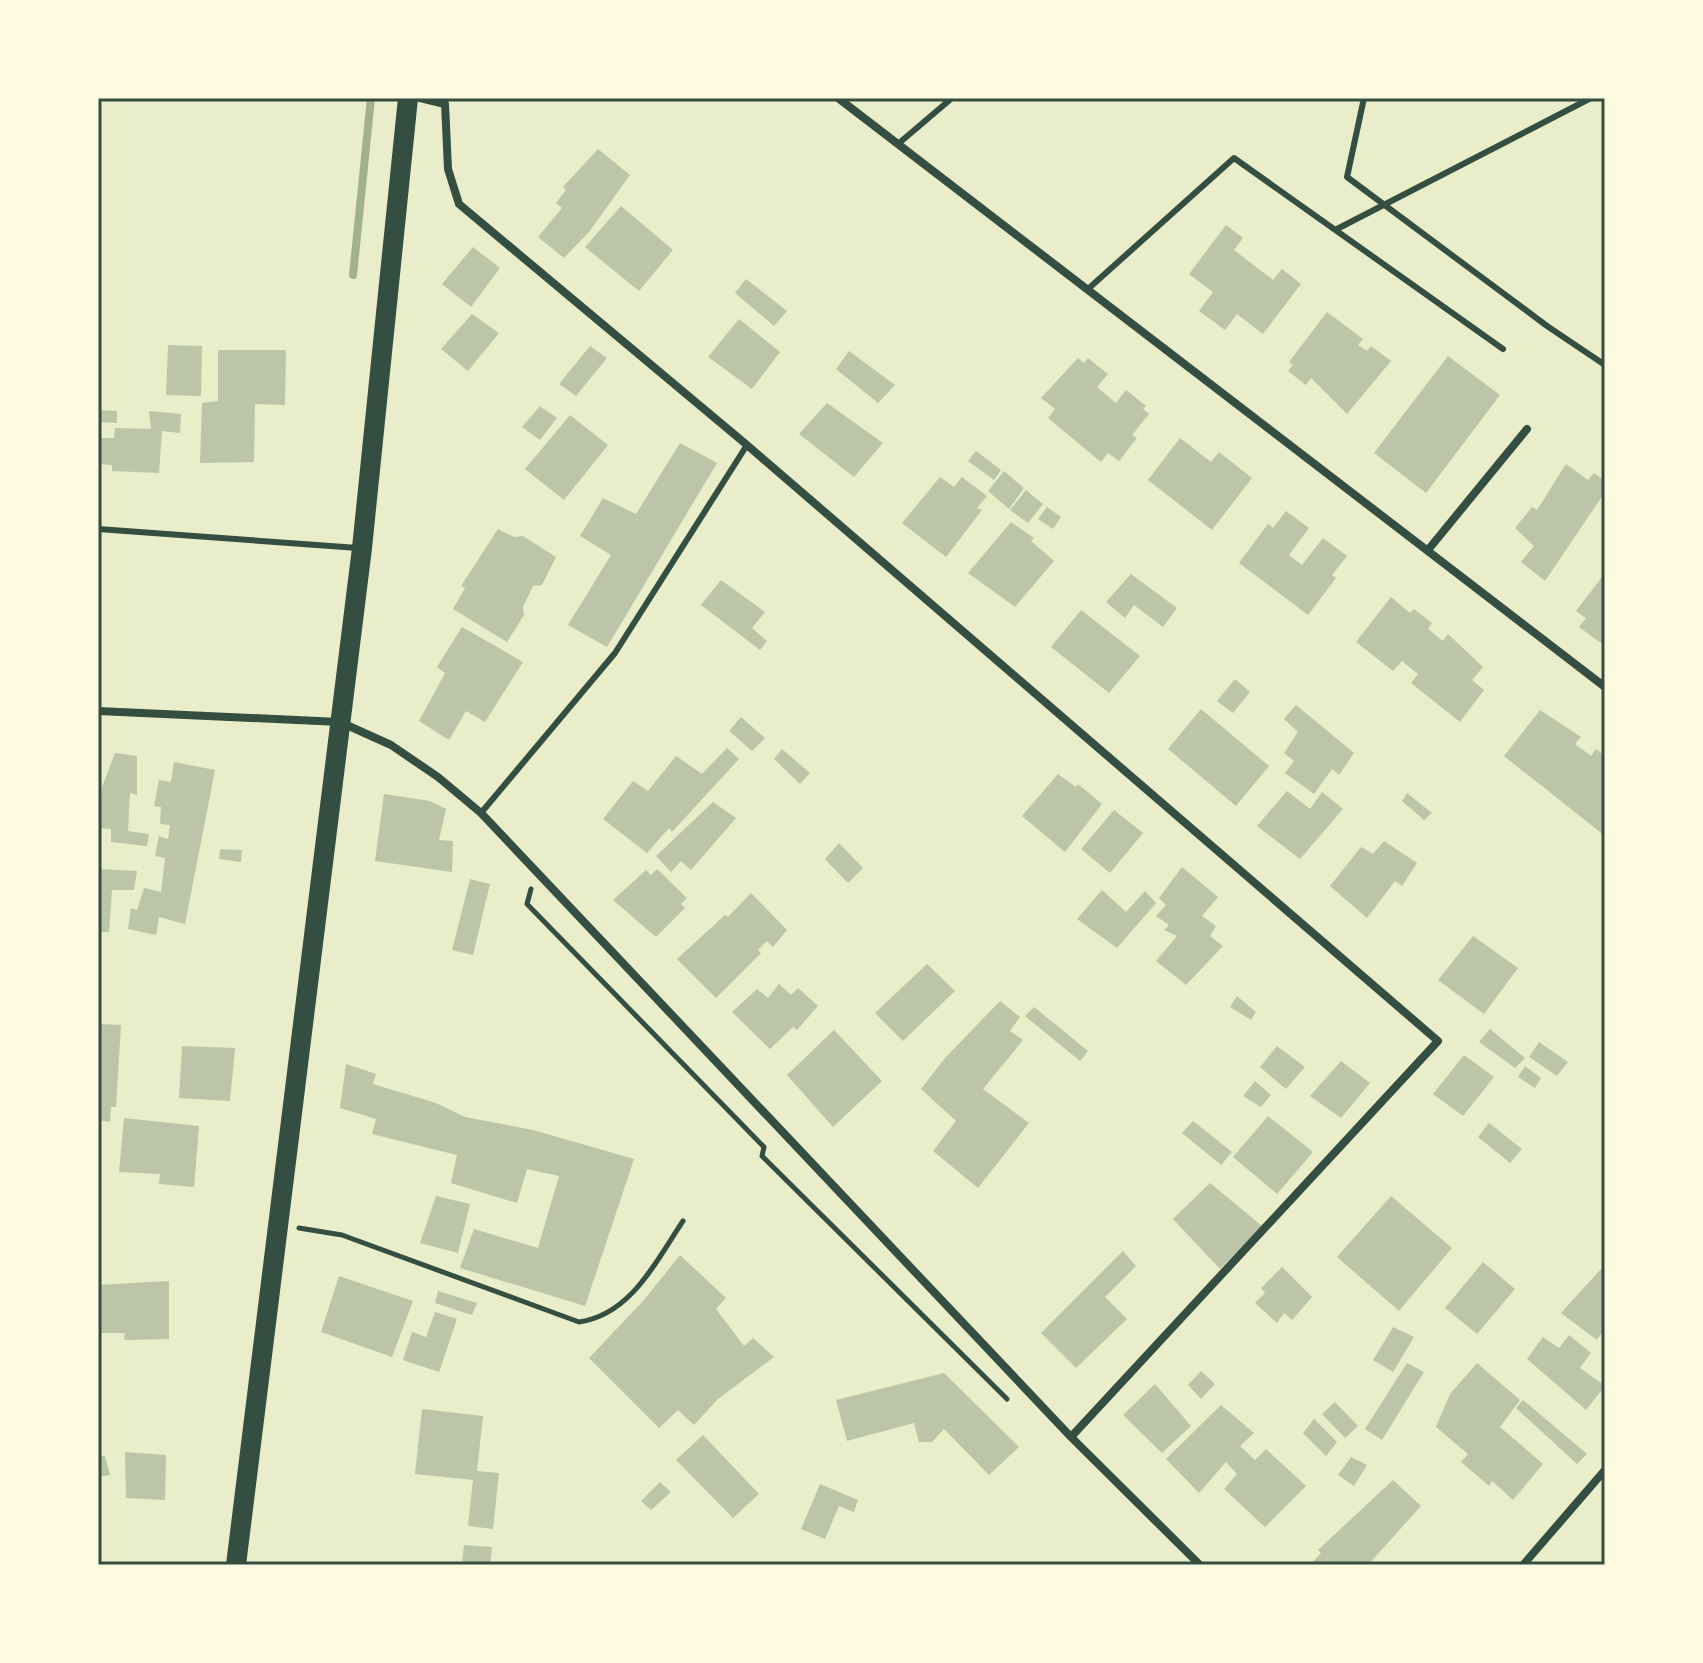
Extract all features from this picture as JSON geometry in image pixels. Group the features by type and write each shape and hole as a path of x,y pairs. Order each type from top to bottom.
{"main road":[{"path":"236,1565 362,548 408,98"}],"street":[{"path":"420,98 446,101 448,169 459,204 747,445 1438,1041 1071,1437"},
{"path":"838,98 1605,687"},
{"path":"1428,550 1527,429"},
{"path":"98,711 340,722 391,745 438,777 481,813 1071,1437 1200,1565"},
{"path":"1523,1565 1605,1470"}],"lane":[{"path":"1364,98 1347,177 1547,326 1605,365"},
{"path":"1337,229 1591,98"},
{"path":"898,144 951,99"},
{"path":"1088,289 1234,158 1503,349"},
{"path":"481,813 615,653 747,445"},
{"path":"98,529 362,548"}],"path":[{"path":"540,876 527,894 527,904 764,1147 762,1156 1010,1402"},
{"path":"278,1225 342,1235 579,1322 593,1320 619,1306 641,1283 683,1221"}],"building":[{"path":"598,149 630,175 589,232 564,258 538,237 562,208 556,203 566,190 563,187"},
{"path":"621,206 673,250 639,291 585,247"},
{"path":"1226,225 1243,238 1234,250 1273,280 1282,269 1301,284 1263,334 1237,314 1225,330 1199,311 1213,292 1189,274"},
{"path":"473,247 500,268 471,307 442,284"},
{"path":"746,279 787,311 774,326 735,293"},
{"path":"1327,312 1363,339 1358,345 1367,351 1371,346 1391,361 1347,414 1311,378 1306,385 1288,371 1293,365 1289,362"},
{"path":"472,314 499,333 468,371 441,349"},
{"path":"739,319 780,352 752,389 708,357"},
{"path":"168,345 202,346 201,396 166,395"},
{"path":"590,346 607,358 576,396 559,384"},
{"path":"218,350 286,350 285,405 255,404 254,462 200,463 202,403 218,401"},
{"path":"849,351 895,385 878,403 836,369"},
{"path":"1448,356 1500,395 1426,493 1374,453"},
{"path":"1078,358 1084,363 1088,358 1108,374 1097,387 1116,403 1126,390 1146,406 1143,409 1149,414 1132,435 1137,438 1119,461 1108,453 1101,462 1048,418 1055,409 1041,398"},
{"path":"827,403 883,443 854,477 799,434"},
{"path":"540,406 557,418 540,440 522,427"},
{"path":"98,410 117,411 117,423 98,422"},
{"path":"149,411 181,414 180,433 162,431 159,473 112,471 112,465 98,464 98,438 114,438 115,428 151,429"},
{"path":"570,415 608,445 564,500 525,469"},
{"path":"1180,438 1211,462 1219,452 1252,478 1212,530 1148,480"},
{"path":"680,443 717,463 607,647 568,625 611,555 580,536 603,498 636,514"},
{"path":"976,451 1001,470 994,480 968,461"},
{"path":"1566,464 1588,480 1594,473 1605,481 1605,492 1545,581 1521,562 1534,546 1515,528 1532,507 1537,510"},
{"path":"1004,471 1024,488 1009,509 988,491"},
{"path":"940,477 954,487 962,477 987,496 977,508 982,510 946,557 902,523"},
{"path":"1026,490 1043,504 1028,523 1010,510"},
{"path":"1047,507 1061,517 1053,529 1038,519"},
{"path":"1286,511 1309,528 1289,555 1302,565 1323,538 1347,556 1332,575 1336,578 1308,615 1239,563 1268,524 1273,528"},
{"path":"1011,522 1034,538 1031,541 1054,561 1015,607 968,573"},
{"path":"498,529 514,537 523,536 556,557 542,585 533,586 523,607 524,615 507,642 453,609 465,588 461,586"},
{"path":"1605,573 1605,646 1579,627 1586,618 1576,611"},
{"path":"1131,574 1177,608 1163,627 1134,605 1125,618 1106,602"},
{"path":"721,580 765,612 752,628 767,641 760,650 701,605"},
{"path":"1391,597 1410,613 1414,609 1432,623 1428,629 1443,641 1448,634 1483,667 1472,680 1484,690 1460,722 1411,683 1418,674 1402,661 1393,671 1356,642"},
{"path":"1081,610 1140,656 1109,693 1051,647"},
{"path":"462,627 523,662 485,722 466,711 449,740 419,721 445,673 437,667"},
{"path":"1235,679 1250,692 1233,713 1217,701"},
{"path":"1296,705 1354,753 1339,775 1332,769 1314,794 1285,773 1294,761 1284,753 1298,732 1284,719"},
{"path":"1201,709 1269,766 1236,806 1168,749"},
{"path":"1540,710 1581,737 1575,744 1591,756 1596,749 1605,756 1605,836 1504,756"},
{"path":"741,717 765,738 752,751 729,731"},
{"path":"727,748 739,759 672,832 669,828 647,853 603,819 633,781 648,791 676,756 702,774"},
{"path":"782,749 810,773 800,784 774,759"},
{"path":"115,753 137,756 137,795 130,793 128,831 149,834 147,846 111,842 111,829 98,828 102,787"},
{"path":"174,762 215,770 185,924 159,917 156,935 128,929 131,908 137,910 144,888 161,892 165,858 155,856 159,836 168,839 170,825 160,824 161,807 154,806 159,780 171,782"},
{"path":"1058,774 1076,787 1078,784 1102,804 1065,852 1022,816"},
{"path":"1287,791 1310,809 1322,792 1343,809 1300,859 1257,826"},
{"path":"1407,793 1432,813 1424,820 1402,801"},
{"path":"384,794 430,801 446,809 439,840 453,841 452,872 375,861"},
{"path":"713,802 736,818 691,870 681,861 671,872 656,856"},
{"path":"1114,810 1143,833 1110,873 1081,849"},
{"path":"1384,841 1417,863 1402,886 1395,881 1367,918 1330,886 1361,847 1373,854"},
{"path":"839,843 863,868 848,883 825,859"},
{"path":"220,849 242,850 241,862 219,859"},
{"path":"1182,867 1218,897 1202,916 1216,926 1210,936 1223,946 1186,985 1156,961 1177,936 1164,930 1169,925 1156,916 1166,905 1159,898"},
{"path":"98,869 137,871 134,890 112,890 109,932 98,932"},
{"path":"657,869 687,898 681,904 685,908 656,937 613,900 646,870 651,875"},
{"path":"470,879 490,884 473,955 452,950"},
{"path":"1102,890 1126,912 1145,891 1156,903 1117,948 1077,919"},
{"path":"751,893 787,930 773,947 767,941 758,950 761,953 716,998 677,959 725,915 728,917"},
{"path":"1473,936 1518,968 1484,1014 1438,980"},
{"path":"927,964 955,991 903,1041 875,1013"},
{"path":"779,984 791,995 798,988 818,1006 797,1030 793,1027 770,1049 732,1012 757,989 768,998"},
{"path":"1237,996 1256,1012 1251,1020 1230,1007"},
{"path":"1000,1001 1020,1017 1010,1031 1023,1040 983,1089 1029,1123 978,1188 933,1151 956,1121 921,1089 945,1058"},
{"path":"1034,1007 1088,1051 1080,1061 1025,1016"},
{"path":"98,1024 121,1025 116,1107 111,1107 110,1122 98,1120"},
{"path":"1490,1029 1525,1058 1515,1068 1479,1042"},
{"path":"834,1030 882,1081 833,1127 787,1075"},
{"path":"1539,1042 1568,1062 1557,1076 1529,1057"},
{"path":"182,1046 235,1048 230,1101 179,1098"},
{"path":"1277,1046 1305,1067 1286,1089 1260,1067"},
{"path":"1464,1055 1494,1077 1463,1116 1433,1094"},
{"path":"1341,1061 1370,1083 1341,1118 1310,1096"},
{"path":"346,1064 376,1074 373,1084 436,1103 465,1117 533,1130 634,1159 585,1306 460,1268 474,1229 538,1248 559,1176 527,1169 517,1203 451,1183 457,1155 372,1134 376,1119 340,1108"},
{"path":"1525,1066 1541,1078 1535,1088 1518,1077"},
{"path":"1255,1081 1271,1095 1261,1107 1243,1096"},
{"path":"1268,1116 1313,1152 1277,1194 1233,1157"},
{"path":"124,1118 199,1126 194,1187 159,1184 160,1174 119,1172"},
{"path":"1193,1121 1232,1152 1221,1165 1182,1133"},
{"path":"1489,1123 1522,1149 1510,1163 1478,1137"},
{"path":"1210,1183 1262,1226 1220,1269 1173,1219"},
{"path":"436,1196 470,1204 458,1253 420,1243"},
{"path":"1391,1196 1452,1248 1399,1311 1337,1257"},
{"path":"1123,1251 1136,1266 1105,1297 1127,1319 1076,1368 1041,1333"},
{"path":"680,1255 726,1298 716,1309 744,1346 753,1338 774,1357 718,1399 694,1425 678,1410 659,1428 589,1358 644,1300"},
{"path":"1483,1262 1515,1289 1477,1334 1445,1308"},
{"path":"1282,1267 1312,1297 1292,1320 1284,1313 1277,1323 1255,1303 1265,1293 1261,1288"},
{"path":"1601,1269 1605,1272 1605,1337 1601,1334 1597,1340 1561,1313"},
{"path":"339,1276 413,1301 392,1357 321,1332"},
{"path":"169,1281 169,1339 124,1340 125,1333 98,1333 98,1285"},
{"path":"438,1291 477,1303 472,1315 435,1303"},
{"path":"435,1312 457,1319 439,1372 403,1360 412,1332 426,1337"},
{"path":"1393,1327 1414,1337 1393,1372 1373,1360"},
{"path":"1569,1335 1591,1353 1580,1368 1605,1386 1586,1410 1527,1359 1543,1337 1559,1348"},
{"path":"1407,1363 1424,1372 1382,1440 1365,1429"},
{"path":"1477,1363 1520,1400 1500,1427 1543,1464 1513,1500 1492,1481 1489,1486 1461,1462 1468,1454 1436,1427 1450,1394"},
{"path":"1201,1371 1215,1384 1201,1399 1188,1385"},
{"path":"944,1373 1019,1447 989,1475 944,1429 932,1442 919,1442 914,1423 847,1441 836,1400"},
{"path":"1155,1384 1191,1426 1162,1453 1123,1415"},
{"path":"1523,1400 1587,1454 1577,1464 1516,1408"},
{"path":"1335,1402 1358,1426 1345,1438 1322,1414"},
{"path":"1221,1405 1254,1433 1240,1446 1255,1460 1266,1449 1306,1486 1265,1527 1224,1489 1237,1474 1226,1462 1199,1493 1166,1459"},
{"path":"422,1409 483,1416 477,1471 499,1473 493,1529 468,1526 473,1480 415,1474"},
{"path":"1314,1419 1337,1442 1326,1456 1303,1433"},
{"path":"703,1435 759,1494 733,1518 676,1460"},
{"path":"125,1452 166,1455 165,1500 126,1498"},
{"path":"105,1456 110,1475 98,1477 98,1457"},
{"path":"1351,1457 1367,1465 1354,1486 1338,1475"},
{"path":"1393,1480 1421,1506 1368,1565 1310,1565 1321,1553 1318,1550"},
{"path":"660,1482 671,1492 651,1510 641,1501"},
{"path":"820,1484 858,1500 854,1512 839,1506 825,1539 801,1529"},
{"path":"464,1545 492,1547 490,1565 462,1565"}],"waterway":[{"path":"353,275 371,98"}]}
